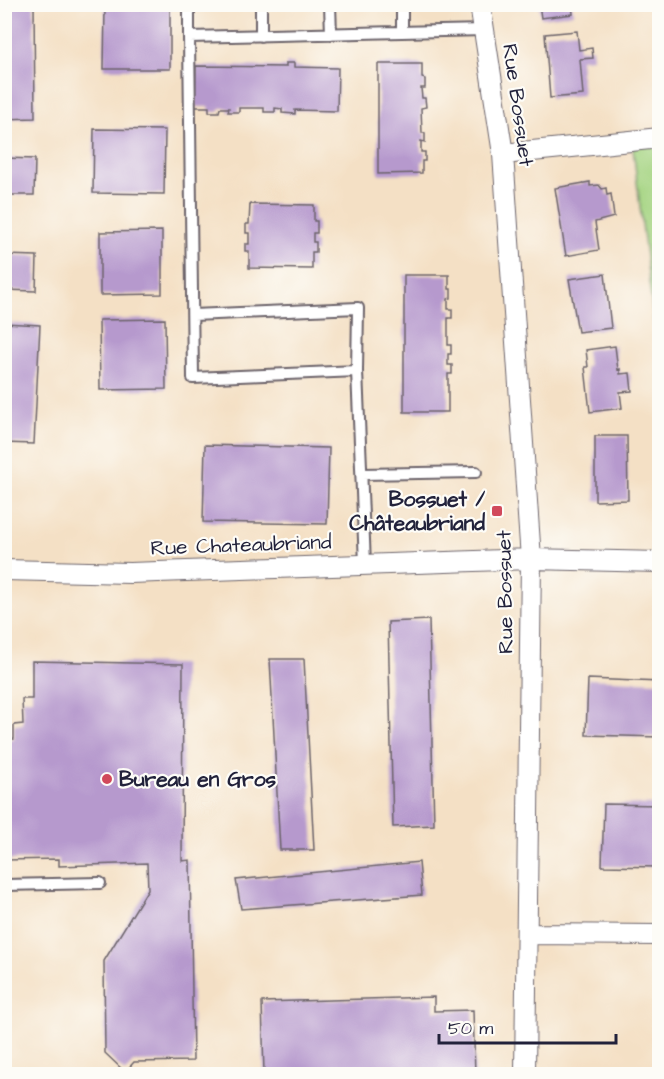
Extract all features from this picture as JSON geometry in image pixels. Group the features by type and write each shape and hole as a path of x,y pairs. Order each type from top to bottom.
{"street":[{"name":"Rue Bossuet","path":"480,4 503,154 531,559 525,1074"},
{"path":"503,154 660,138"},
{"name":"Rue Chateaubriand","path":"4,570 130,573 531,559 660,562"},
{"path":"527,934 660,935"}],"lane":[{"path":"189,4 193,378 357,371"},
{"path":"261,4 261,36"},
{"path":"330,4 331,34"},
{"path":"402,4 402,32"},
{"path":"189,37 484,30"},
{"path":"193,315 358,308 357,371 365,564"},
{"path":"362,474 476,471"},
{"path":"4,885 100,883"}],"green space":[{"path":"659,138 659,365 632,140"}],"building":[{"path":"4,4 34,4 35,118 4,119"},
{"path":"539,4 572,4 573,14 541,18"},
{"path":"105,7 170,7 170,69 104,69"},
{"path":"577,31 579,50 592,48 593,58 580,59 583,95 550,98 545,34"},
{"path":"286,63 294,63 294,67 338,68 337,111 295,110 295,114 282,113 282,109 275,108 275,112 264,112 264,108 239,108 239,112 228,112 229,108 220,108 219,112 209,112 209,107 195,107 196,66 286,67"},
{"path":"378,64 422,64 425,88 421,88 426,107 421,108 422,133 425,133 425,142 421,141 421,152 425,152 422,173 378,174"},
{"path":"94,129 165,130 164,194 93,193"},
{"path":"4,158 35,159 34,195 4,195"},
{"path":"590,182 590,186 599,185 602,189 606,188 607,195 611,194 614,217 595,222 599,250 566,256 555,188"},
{"path":"250,204 314,205 317,233 313,233 316,252 312,252 312,269 249,268 249,251 245,251 245,244 249,244 246,224 249,224"},
{"path":"162,231 162,294 100,295 100,232"},
{"path":"4,255 37,256 36,291 4,290"},
{"path":"605,274 611,328 578,332 569,279"},
{"path":"404,275 449,275 451,298 448,299 448,309 452,309 452,318 448,318 448,345 451,345 451,354 448,354 448,365 452,365 452,374 448,374 448,412 404,412"},
{"path":"165,319 166,389 100,390 99,320"},
{"path":"4,323 40,325 34,444 4,443"},
{"path":"615,346 618,370 620,369 620,374 630,373 632,391 620,392 622,408 590,412 585,367 588,367 586,350"},
{"path":"595,436 627,436 628,500 595,501"},
{"path":"205,445 329,448 327,524 203,522"},
{"path":"429,620 434,825 393,827 388,622"},
{"path":"270,659 304,659 314,850 280,850"},
{"name":"Bureau en Gros","path":"32,661 183,664 182,861 190,860 193,1061 134,1062 125,1072 105,1053 104,961 148,889 147,863 59,866 59,859 4,860 4,740 14,739 14,725 23,724 22,699 32,699"},
{"path":"588,679 660,682 660,737 586,735"},
{"path":"604,804 660,805 660,867 602,866"},
{"path":"419,862 422,895 241,909 236,880"},
{"path":"434,997 434,1011 473,1010 475,1074 264,1074 262,1002"}],"place":[{"name":"Bossuet / Châteaubriand","path":"497,511"},
{"name":"Bureau en Gros","path":"107,779"}]}
